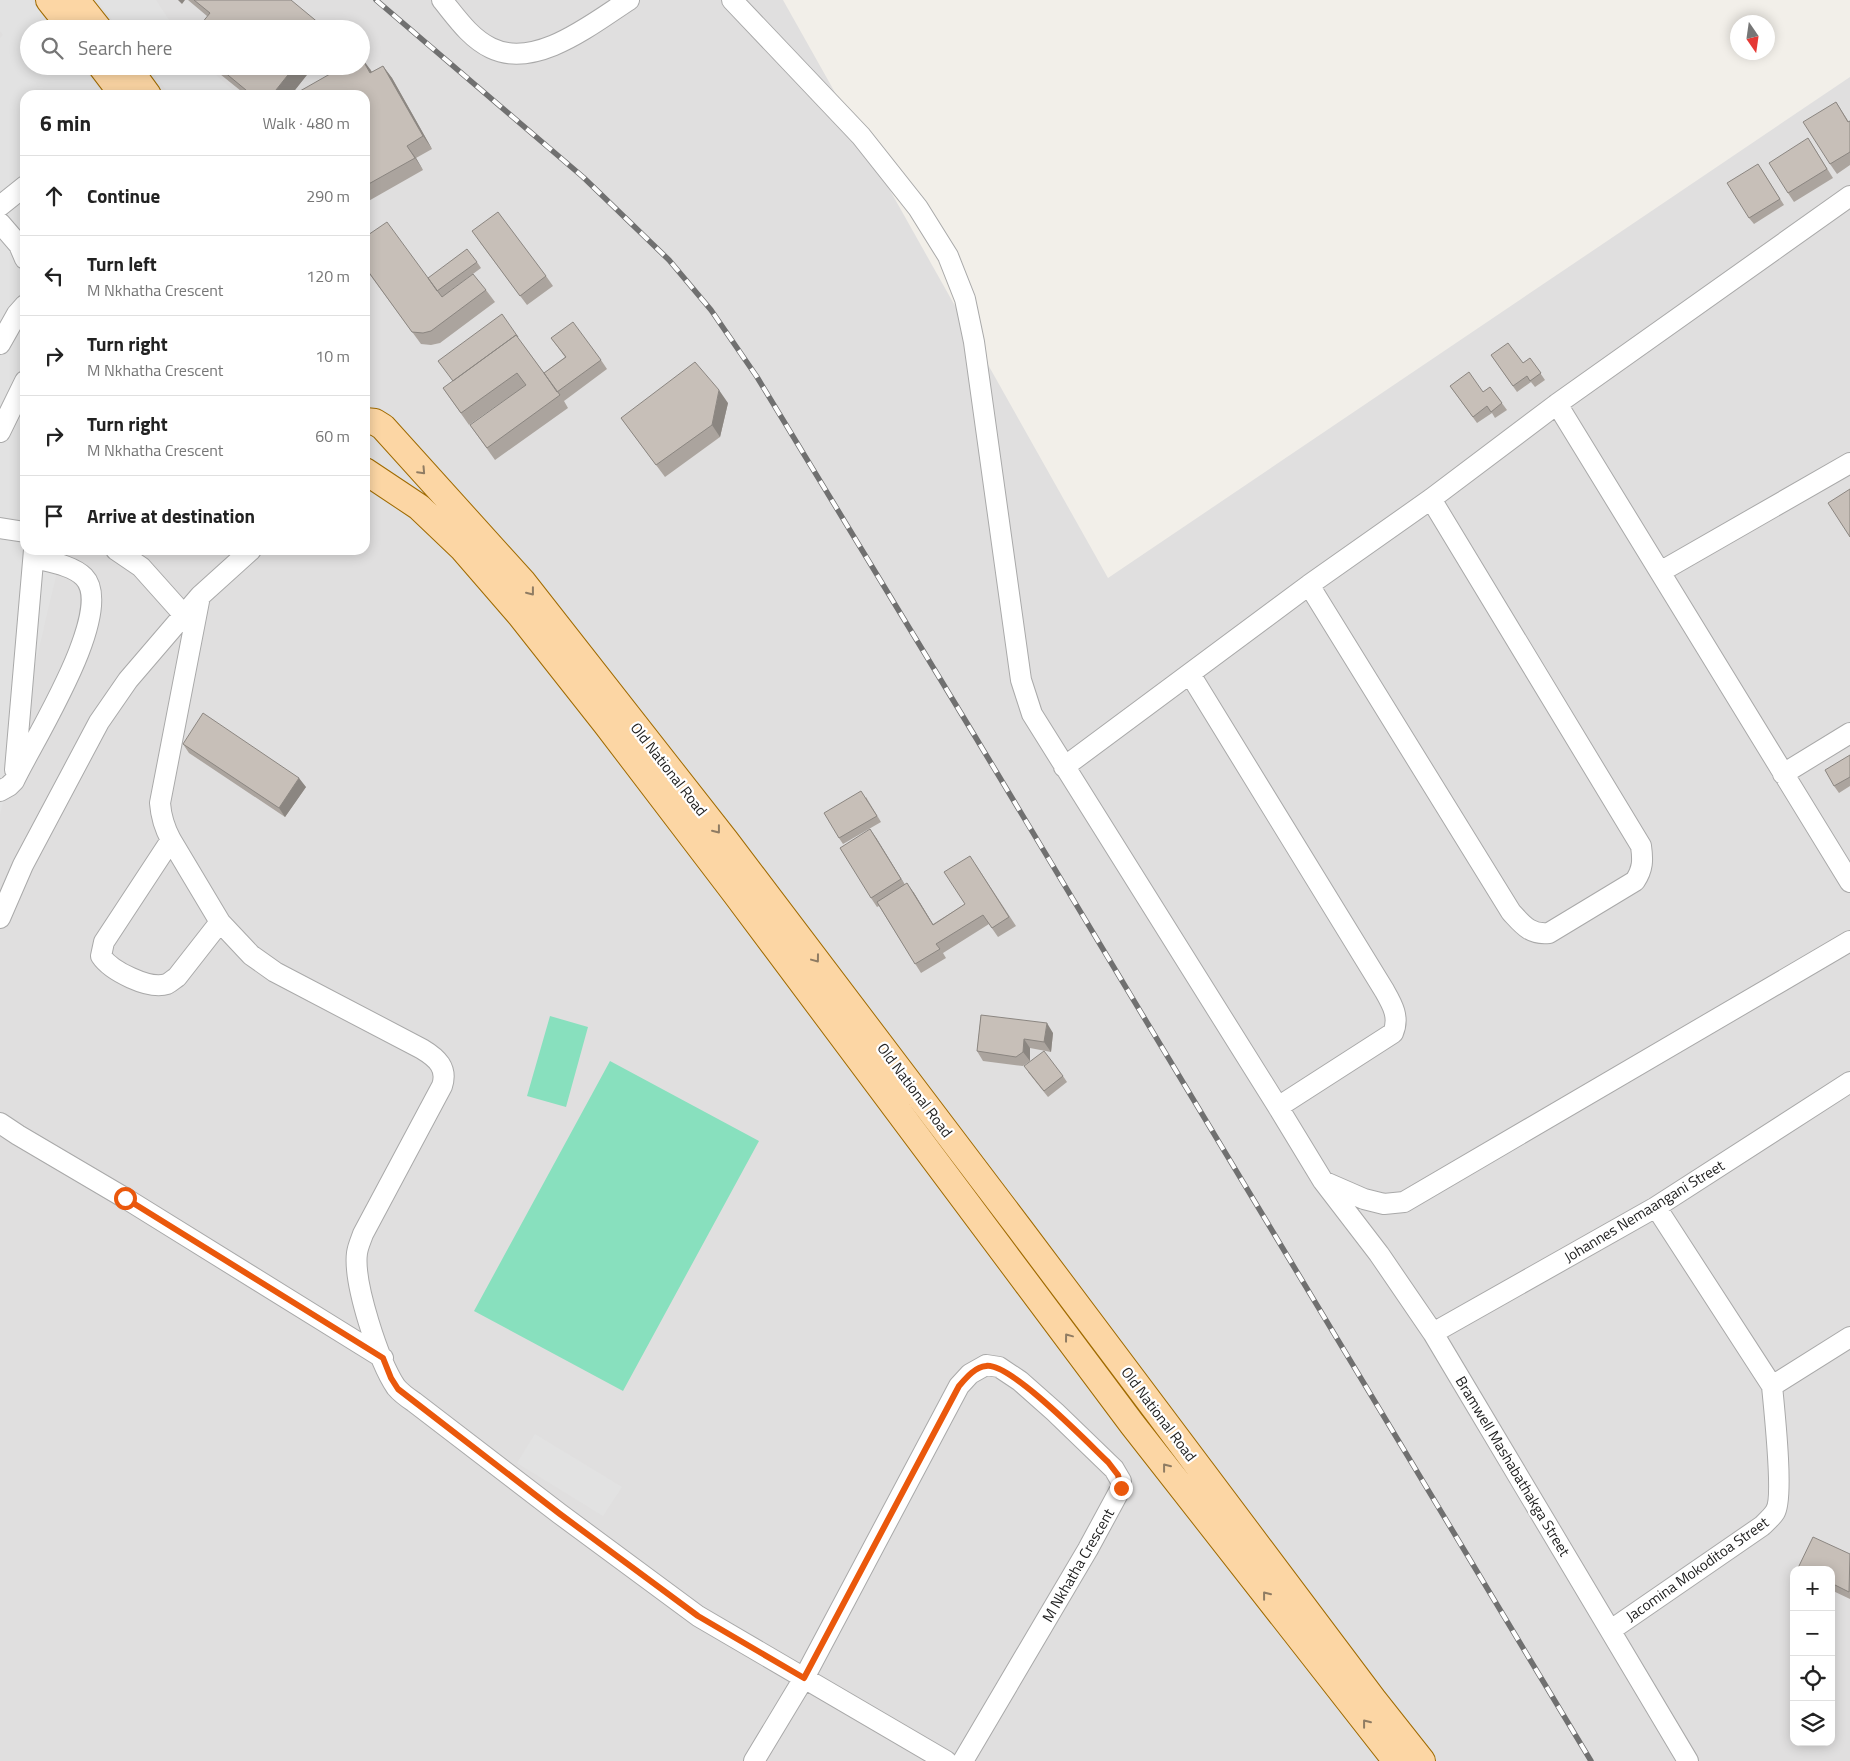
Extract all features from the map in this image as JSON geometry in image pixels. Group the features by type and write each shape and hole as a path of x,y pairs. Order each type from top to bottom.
{"main road":[{"path":"49,0 65,20"},
{"path":"76,0 92,20"},
{"path":"108,75 119,90"},
{"path":"134,75 144,90"},
{"name":"Old National Road","path":"370,469 382,464 389,456 391,446 373,422"},
{"name":"Old National Road","path":"373,422 523,582 720,833 1032,1244 1372,1699 1422,1761"},
{"name":"Old National Road","path":"370,473 419,507 462,548 520,615 741,901 1132,1424 1396,1761"}],"street":[{"path":"442,0 468,31 491,48 512,53 531,52 570,38 629,0"},
{"name":"Bramwell Mashabathakga Street","path":"732,0 861,136 918,208 948,256 965,299 974,342 1021,680 1032,714 1323,1181 1379,1254 1433,1333 1688,1761"},
{"path":"0,206 20,190"},
{"path":"1064,767 1309,585 1431,499 1557,404 1850,196"},
{"path":"0,223 20,247"},
{"path":"1,342 20,311"},
{"path":"1,342 20,332"},
{"path":"0,432 20,391"},
{"path":"1557,404 1850,882"},
{"path":"1660,572 1850,463"},
{"path":"1309,585 1511,912 1521,923 1538,934 1549,933 1635,881 1642,871 1643,858 1641,846 1431,499"},
{"path":"0,528 20,531"},
{"path":"7,786 34,555"},
{"path":"7,786 71,673 84,643 90,613 91,590 84,577 70,568 37,555"},
{"path":"123,555 141,567 183,614"},
{"path":"0,918 23,865 99,722 128,680 183,614 245,555"},
{"path":"200,596 160,803 164,826 171,840 220,922 251,954 275,972 432,1055 441,1065 445,1079 363,1234 357,1252 359,1287 374,1335 391,1378 398,1389 560,1514 698,1616 946,1761"},
{"path":"1190,674 1384,990 1392,1004 1396,1020 1393,1033 1278,1107"},
{"path":"1783,774 1850,733"},
{"path":"171,840 104,942 101,947 101,956 108,964 140,983 168,984 177,977 220,922"},
{"path":"1323,1181 1364,1199 1384,1204 1404,1202 1850,941"},
{"name":"Johannes Nemaangani Street","path":"1433,1333 1656,1206 1850,1082"},
{"path":"0,1122 18,1135 134,1203 383,1358"},
{"name":"Jacomina Mokoditoa Street","path":"1611,1630 1762,1526 1776,1512 1779,1499 1772,1386 1656,1206"},
{"path":"1772,1386 1850,1337"},
{"name":"M Nkhatha Crescent","path":"754,1761 804,1678 959,1386 970,1374 986,1366 999,1367 1020,1381 1108,1462 1118,1475 1121,1488 1088,1549 963,1761"}],"shaded area":[{"path":"0,0 783,0 1108,578 1850,77 1850,1761 0,1761"},
{"path":"0,0 31,0 46,20 20,20 20,75 89,75 100,90 20,90 20,555 61,555 0,815 0,38 3,35 0,31"},
{"path":"97,0 156,0 169,20 112,20"},
{"path":"155,75 216,75 233,90 166,90"},
{"path":"535,1434 622,1487 603,1516 517,1463"}],"green space":[{"path":"550,1016 588,1027 566,1107 527,1096"},
{"path":"610,1061 759,1141 623,1391 474,1311"}],"building":[{"path":"194,0 291,0 315,20 204,20 210,13"},
{"path":"383,66 423,136 407,146 415,158 370,183 370,90 302,90 328,75 370,75 370,73"},
{"path":"228,75 288,75 276,90 246,90"},
{"path":"1836,102 1848,122 1850,121 1850,152 1830,164 1803,122"},
{"path":"1808,138 1827,169 1788,193 1769,163"},
{"path":"1758,164 1780,199 1749,218 1727,183"},
{"path":"498,212 546,276 520,296 472,231"},
{"path":"387,222 442,297 473,274 486,290 431,331 423,333 412,332 370,274 370,234"},
{"path":"467,249 477,262 437,291 428,278"},
{"path":"502,314 518,337 516,335 453,381 438,361"},
{"path":"573,322 601,360 557,392 544,373 566,357 551,338"},
{"path":"516,335 560,395 487,448 470,425 526,385 517,373 461,413 443,388"},
{"path":"1508,343 1523,363 1530,358 1541,373 1530,381 1527,376 1513,386 1491,355"},
{"path":"695,362 719,390 712,425 656,465 621,418"},
{"path":"1469,372 1483,392 1490,387 1502,403 1491,412 1487,406 1473,417 1450,386"},
{"path":"1850,489 1850,537 1828,503"},
{"path":"203,713 299,778 279,808 183,744"},
{"path":"1850,755 1850,777 1834,786 1825,770"},
{"path":"861,791 877,816 839,838 824,813"},
{"path":"870,829 901,879 871,898 840,848"},
{"path":"970,856 1009,917 992,928 983,915 936,944 940,949 915,964 877,902 907,883 933,925 965,904 944,872"},
{"path":"981,1015 1047,1023 1044,1042 1024,1039 1023,1052 1016,1057 977,1051"},
{"path":"1044,1051 1063,1076 1044,1091 1024,1066"},
{"path":"1813,1537 1850,1554 1849,1592 1835,1585 1835,1566 1799,1566"}],"railway":[{"path":"376,0 583,177 669,260 711,310 757,377 973,733 1591,1761"}],"route":[{"path":"125,1198 383,1358 391,1378 398,1389 560,1514 698,1616 804,1678 959,1386 970,1374 986,1366 999,1367 1020,1381 1108,1462 1118,1475 1121,1481 1121,1488"}]}
